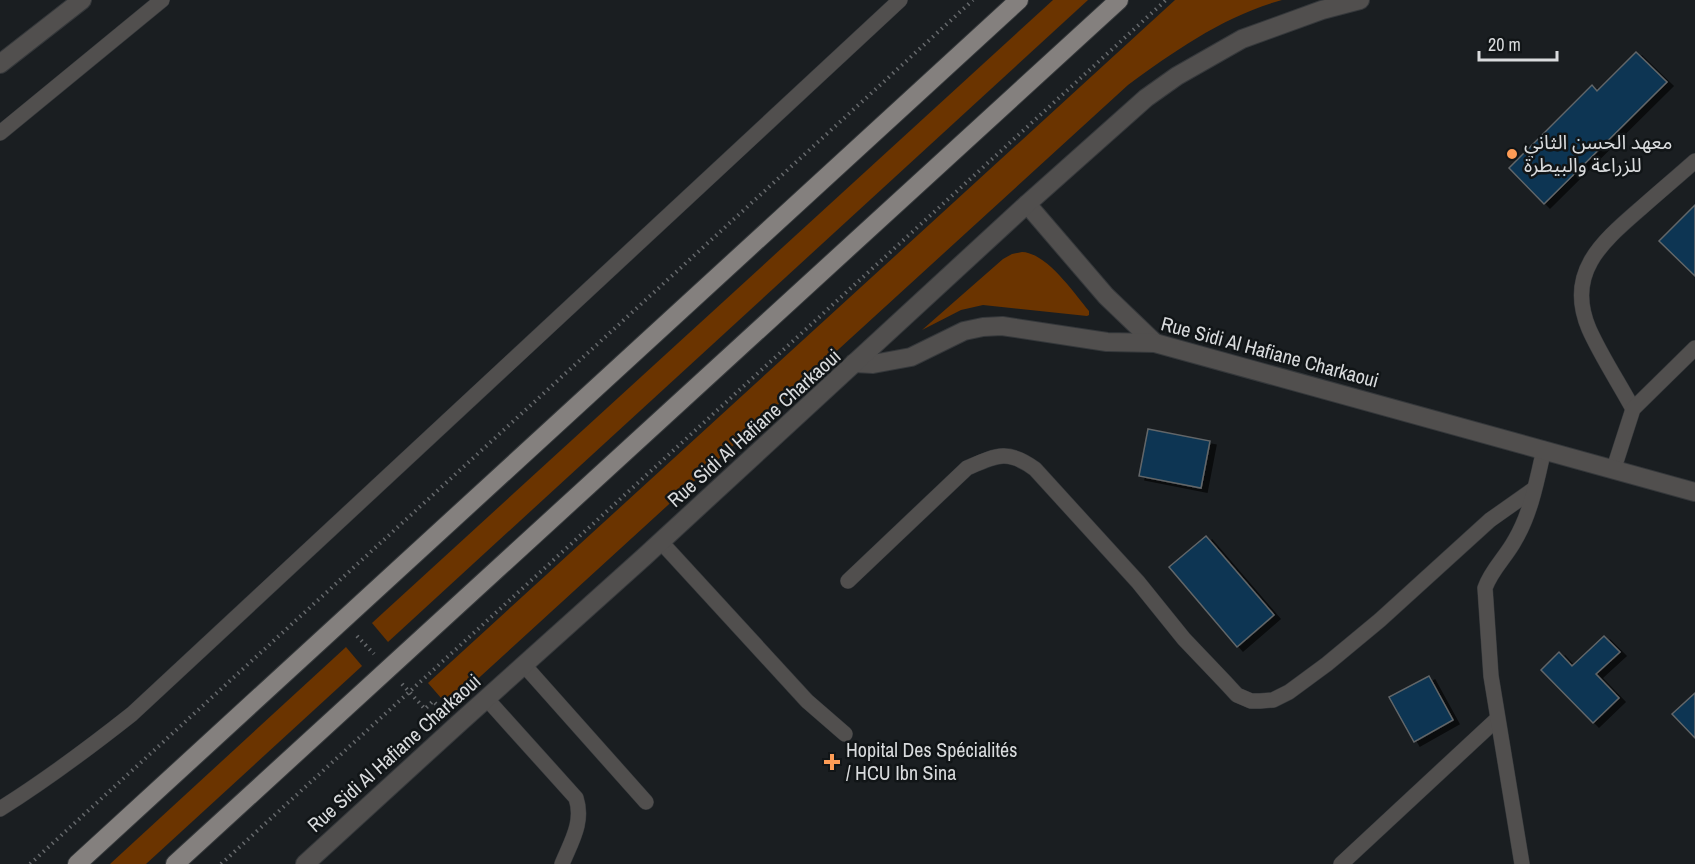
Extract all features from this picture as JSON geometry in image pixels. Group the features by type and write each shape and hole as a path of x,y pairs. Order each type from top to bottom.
{"main road":[{"path":"77,864 1019,0"},
{"path":"175,864 1119,0"}],"street":[{"path":"0,64 82,0"},
{"path":"854,363 1146,98 1184,71 1242,39 1322,10 1360,0"},
{"path":"1027,204 1114,305 1155,343"},
{"name":"Rue Sidi Al Hafiane Charkaoui","path":"305,864 661,542 854,363 873,364 911,357 964,331 1002,326 1107,342 1155,343 1695,492"}],"lane":[{"path":"0,133 162,0"},
{"path":"0,809 78,756 132,714 900,0"},
{"path":"1633,410 1589,328 1583,308 1582,288 1586,268 1596,250 1609,235 1695,161"},
{"path":"1614,468 1633,410 1695,348"},
{"path":"1522,864 1497,719 1488,647 1485,588 1488,579 1521,530 1544,450"},
{"path":"848,581 967,468 989,458 1008,455 1020,458 1035,469 1138,582 1184,639 1237,695 1251,701 1273,700 1289,692 1327,664 1380,620 1490,520 1534,489"},
{"path":"661,542 807,701 845,734"},
{"path":"524,665 646,802"},
{"path":"486,698 576,798 579,806 579,823 562,864"},
{"path":"1341,864 1497,719"}],"path":[{"path":"30,864 974,0"},
{"path":"221,864 1166,0"}],"shaded area":[{"path":"1053,0 1088,0 388,642 372,623"},
{"path":"1175,0 1282,0 1241,15 1201,35 1128,85 448,706 428,683"},
{"path":"1022,252 1041,259 1050,266 1089,311 1089,315 983,305 961,310 922,330 1003,259"},
{"path":"346,647 362,666 146,864 110,864"}],"building":[{"path":"1636,52 1667,82 1544,204 1509,168 1592,85 1597,91"},
{"path":"1695,205 1695,276 1659,241"},
{"path":"1148,429 1210,441 1201,488 1139,476"},
{"path":"1206,536 1274,615 1237,647 1169,567"},
{"path":"1604,636 1620,652 1596,674 1619,698 1593,723 1541,670 1559,652 1572,666"},
{"path":"1429,676 1453,720 1414,742 1389,697"},
{"path":"1695,693 1695,738 1672,714"}],"place":[{"name":"معهد الحسن الثاني للزراعة والبيطرة","path":"1512,154"},
{"name":"Hopital Des Spécialités / HCU Ibn Sina","path":"832,762"}]}
